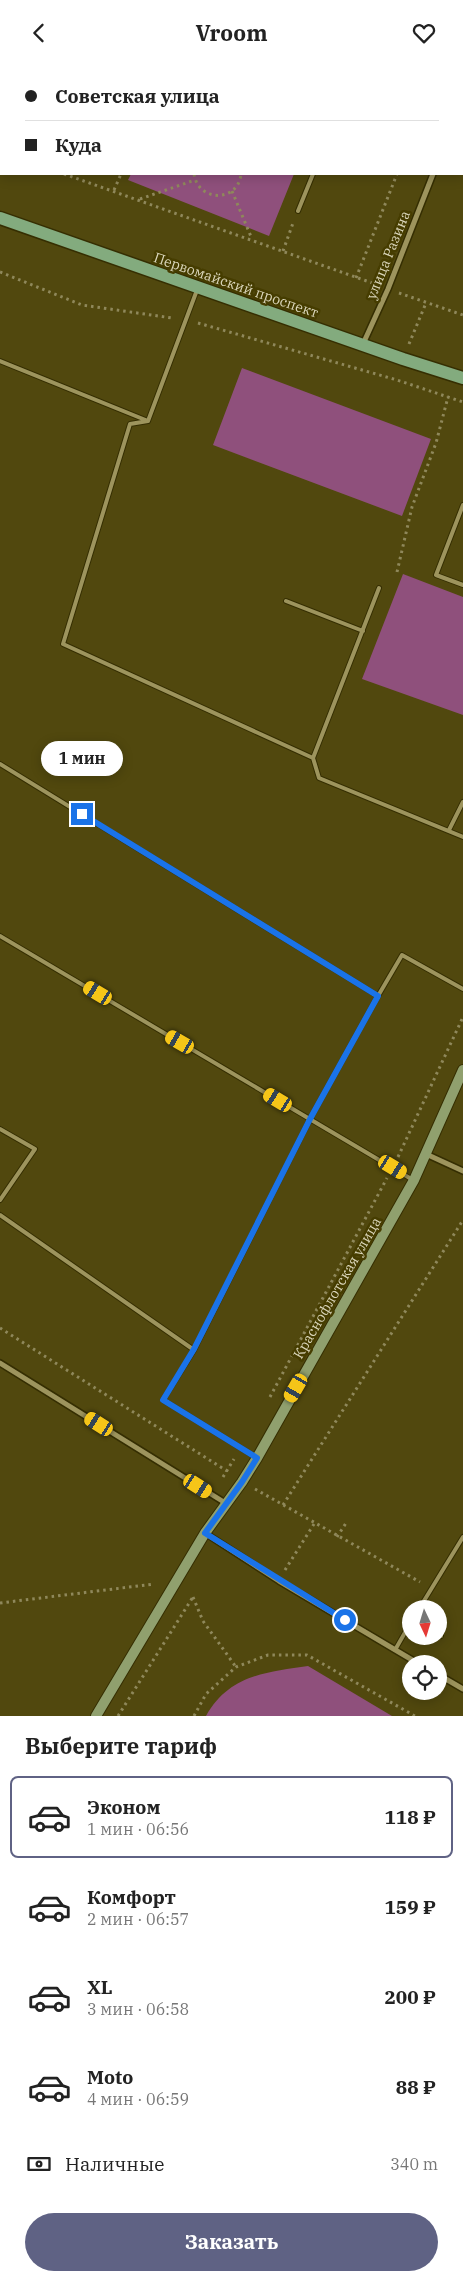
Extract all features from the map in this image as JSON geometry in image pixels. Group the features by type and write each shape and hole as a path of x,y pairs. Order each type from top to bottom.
{"main road":[{"name":"Первомайский проспект","path":"0,219 463,377"}],"street":[{"name":"улица Разина","path":"363,344 388,289 432,175"},
{"name":"Краснофлотская улица","path":"96,1716 205,1533 227,1504 257,1458 414,1180 463,1070"},
{"path":"426,1154 463,1171"},
{"path":"0,1363 227,1504"},
{"path":"205,1533 279,1581 404,1655"},
{"path":"447,1680 463,1689"}],"lane":[{"path":"298,211 313,175"},
{"path":"148,421 198,288"},
{"path":"0,361 148,421"},
{"path":"148,421 130,424 63,644 313,758"},
{"path":"463,505 436,575 463,585"},
{"path":"379,588 313,758 319,778 463,837"},
{"path":"286,601 363,631"},
{"path":"0,764 378,996"},
{"path":"449,831 463,802"},
{"path":"0,936 414,1180"},
{"path":"257,1458 163,1400 194,1349 310,1119 402,955 463,989"},
{"path":"0,1129 36,1149 0,1200"},
{"path":"0,1215 194,1349"},
{"path":"424,1600 463,1537"},
{"path":"395,1650 402,1638"}],"path":[{"path":"67,175 140,199 463,315"},
{"path":"114,190 120,175"},
{"path":"194,175 195,181 200,189 209,195 219,196 232,191 236,187 241,175"},
{"path":"356,278 397,175"},
{"path":"140,199 195,181"},
{"path":"232,191 252,239"},
{"path":"283,251 298,211"},
{"path":"0,272 82,305 186,319 463,402"},
{"path":"397,572 412,507 436,443 448,397"},
{"path":"267,1402 393,1167 463,1017"},
{"path":"283,1505 463,1220"},
{"path":"0,1329 242,1482 431,1589"},
{"path":"337,1537 346,1523 341,1524"},
{"path":"279,1581 314,1524"},
{"path":"0,1603 154,1584"},
{"path":"118,1716 193,1597 203,1621 236,1667"},
{"path":"194,1716 206,1694 236,1667 268,1655 307,1655 414,1716"}],"shaded area":[{"path":"130,175 294,175 269,236 128,180"},
{"path":"242,368 431,439 402,516 213,445"},
{"path":"403,574 463,597 463,715 362,679"},
{"path":"308,1666 392,1716 206,1716 215,1702 226,1692 250,1678"}],"route":[{"path":"82,814 378,996 310,1119 194,1349 163,1400 257,1458 227,1504 205,1533 279,1581 345,1620"}]}
